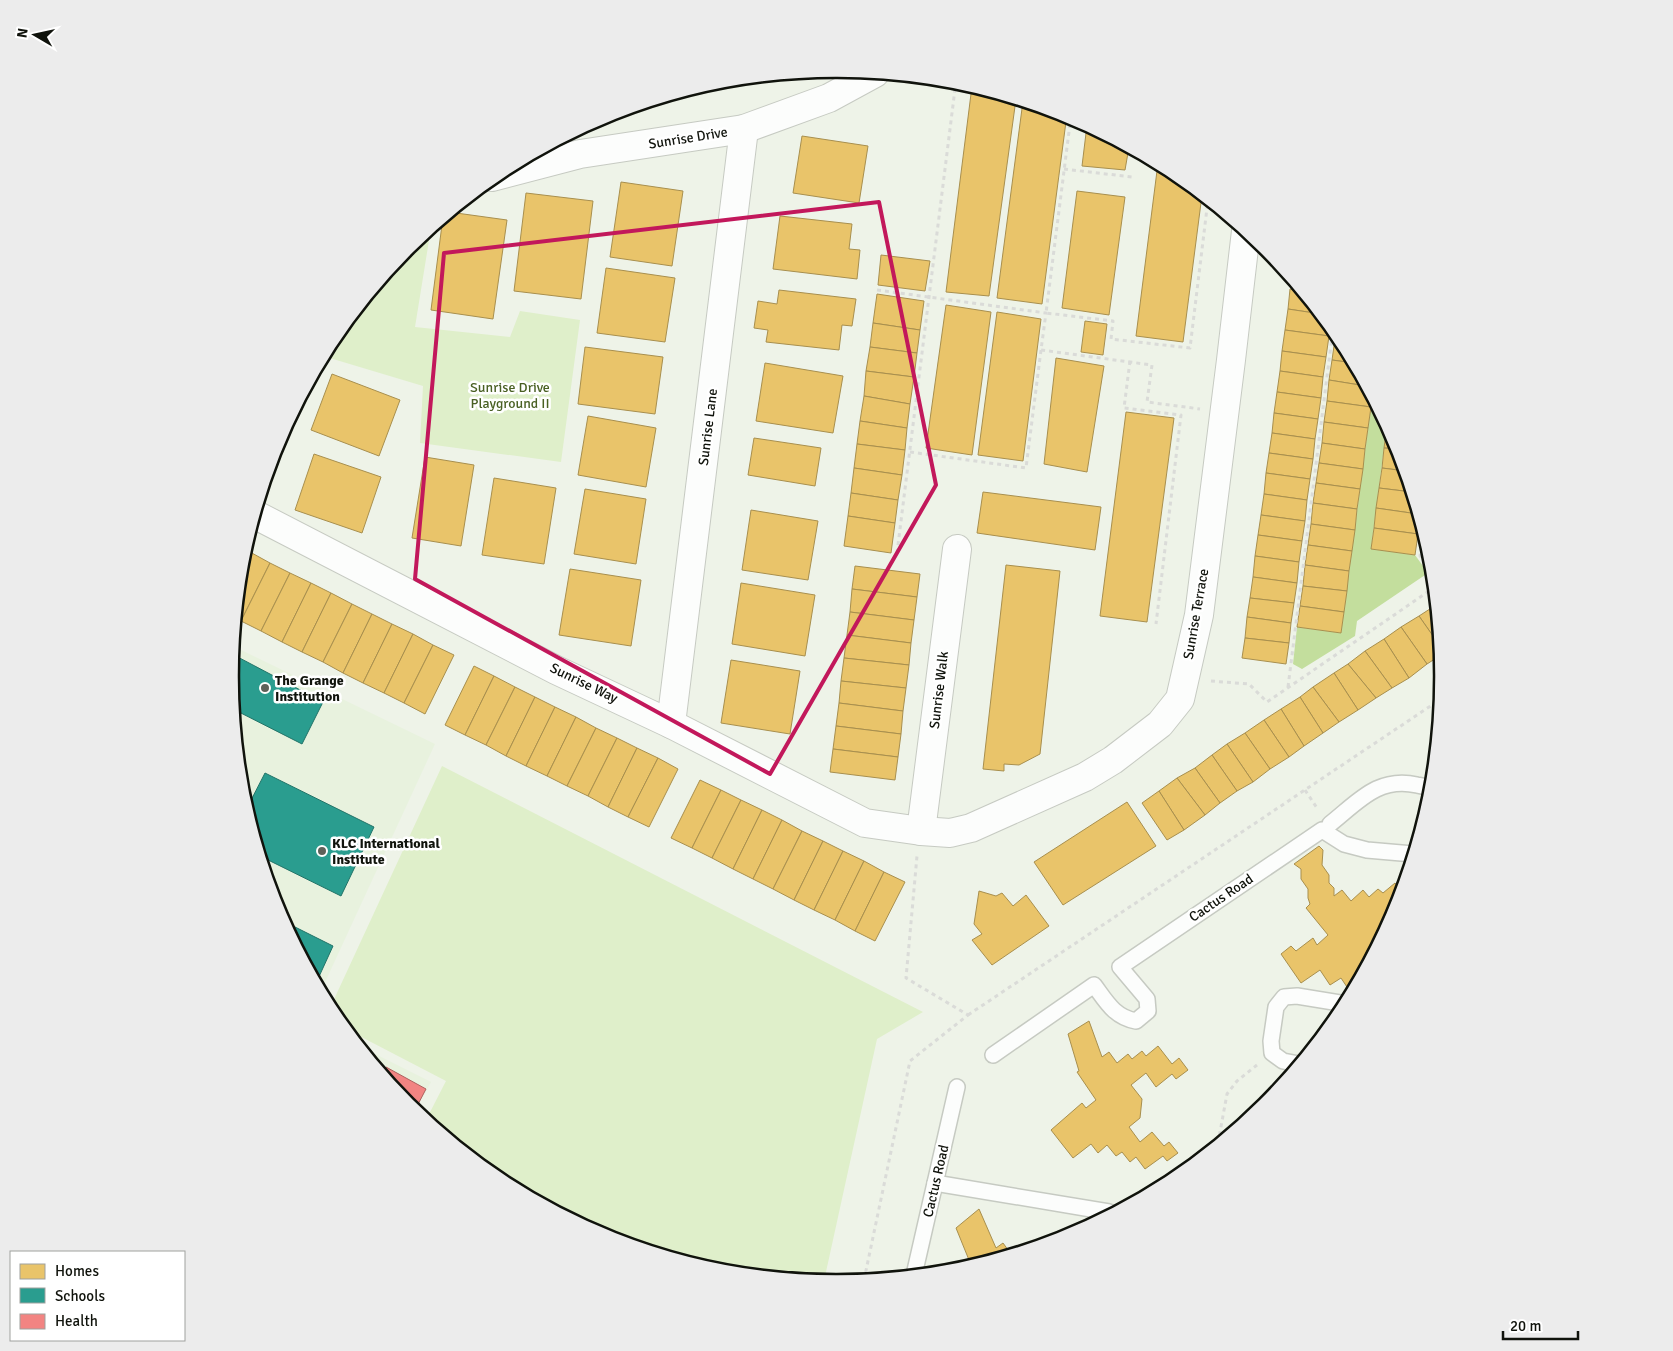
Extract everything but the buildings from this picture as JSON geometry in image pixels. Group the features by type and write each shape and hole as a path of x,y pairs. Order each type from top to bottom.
{"street":[{"name":"Sunrise Drive","path":"516,171 580,154 744,129 829,98 865,79"},
{"name":"Sunrise Lane","path":"670,724 744,129"},
{"name":"Sunrise Terrace","path":"921,832 950,833 972,828 1085,777 1113,760 1160,724 1180,700 1198,615 1245,239"},
{"name":"Sunrise Way","path":"260,517 556,670 670,724 865,823 921,832"},
{"name":"Sunrise Walk","path":"921,832 957,549"}],"lane":[{"name":"Cactus Road","path":"993,1055 1094,985 1116,1013 1125,1019 1136,1021 1148,1011 1146,999 1120,967 1326,827 1375,788 1393,782 1424,787"},
{"path":"1326,827 1344,844 1367,850 1407,853"},
{"path":"1292,1063 1283,1062 1272,1053 1271,1041 1276,1007 1284,997 1298,996 1337,1003"},
{"name":"Cactus Road","path":"916,1268 957,1087"},
{"path":"935,1183 1103,1211"}],"path":[{"path":"897,553 955,89"},
{"path":"910,452 1026,468 1070,125"},
{"path":"1064,169 1132,177"},
{"path":"877,290 1113,321 1111,339 1190,348 1207,206"},
{"path":"1288,687 1332,340"},
{"path":"1041,350 1152,365 1147,402 1205,410"},
{"path":"1130,362 1124,408 1182,415 1156,624"},
{"path":"1210,681 1249,684 1267,702 1428,591"},
{"path":"866,1273 910,1061 968,1015 1433,704"},
{"path":"921,832 918,842 906,978 968,1015"},
{"path":"1220,1135 1227,1094 1237,1081 1272,1053"}],"highlighted area":[{"path":"879,202 936,485 770,774 415,579 444,253"}],"shaded area":[{"path":"1371,407 1385,439 1371,549 1415,555 1424,568 1425,575 1357,621 1355,636 1302,669 1293,664 1297,627 1341,633"},
{"name":"KLC International Institute","path":"239,649 435,744 325,983 300,940 284,904 270,868 259,830 244,754 238,676"},
{"path":"373,1053 431,1082 419,1103"}],"green space":[{"name":"Sunrise Drive Playground II","path":"429,238 415,327 510,337 520,311 580,320 561,462 420,443 423,386 330,358 362,311 387,281"},
{"path":"442,766 923,1012 877,1039 826,1273 758,1268 682,1253 644,1242 608,1228 572,1212 537,1193 504,1173 472,1150 430,1113 446,1081 359,1036 334,999"}],"place":[{"name":"The Grange Institution","path":"265,688"},
{"name":"KLC International Institute","path":"322,851"}]}
